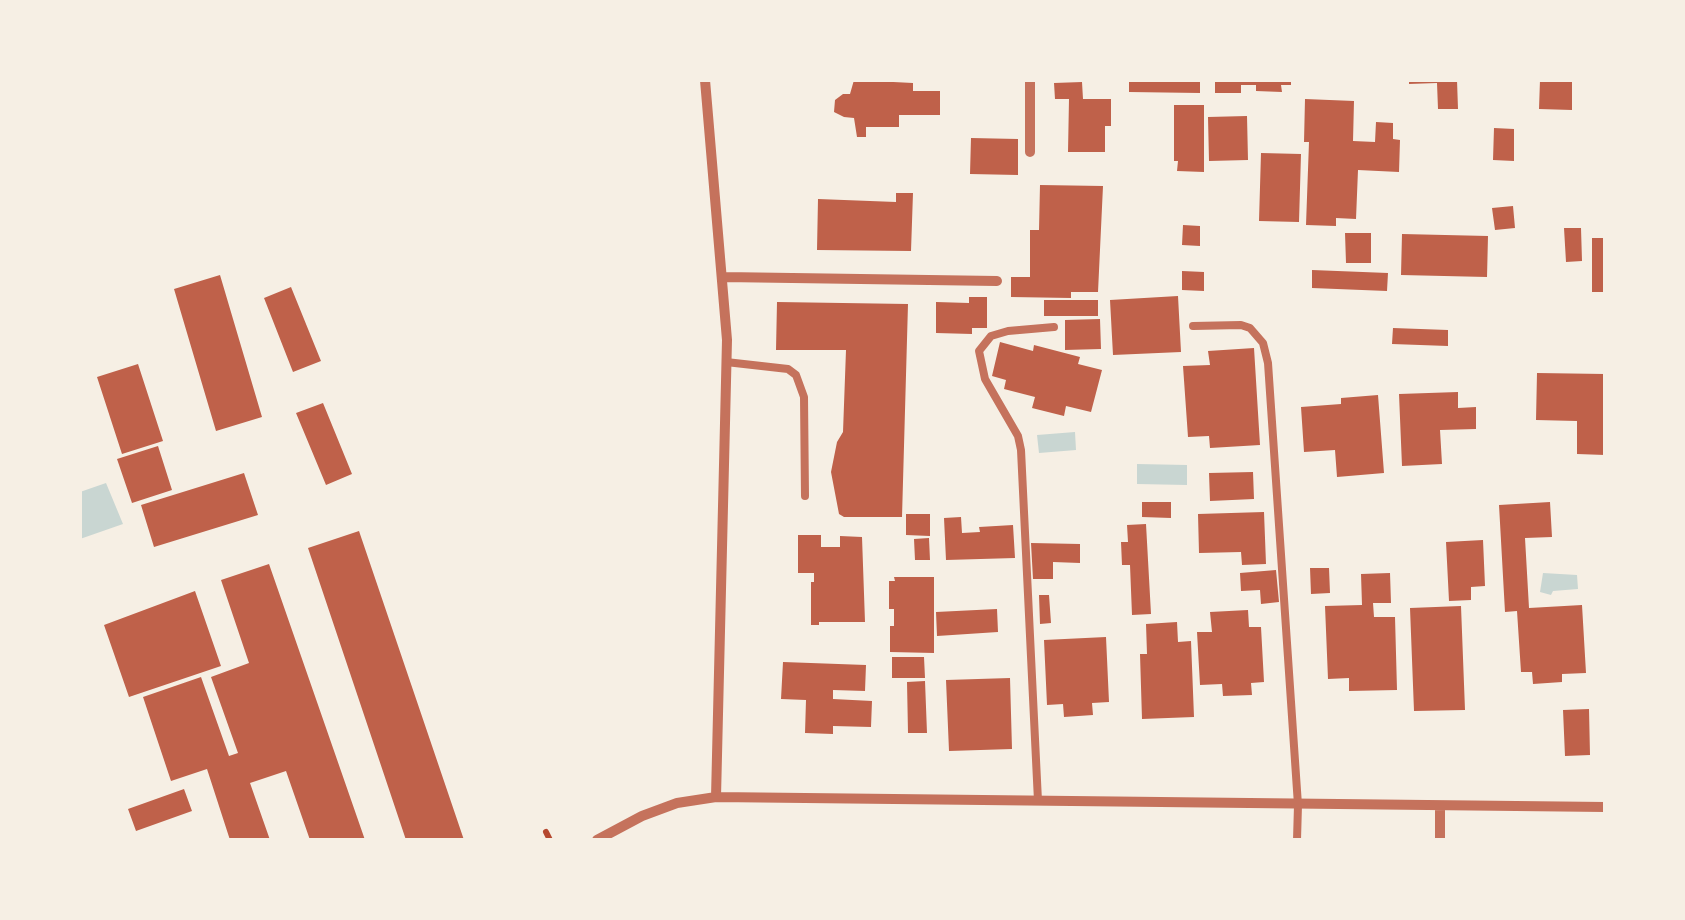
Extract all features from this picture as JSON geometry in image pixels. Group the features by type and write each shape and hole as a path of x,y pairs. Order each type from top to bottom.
{"street":[{"path":"704,80 724,277 726,362 716,797"},
{"path":"1030,80 1030,152"},
{"path":"724,277 998,281"},
{"path":"597,840 642,816 676,804 716,797 1605,807"},
{"path":"1440,807 1440,840"}],"lane":[{"path":"1194,326 1250,328 1263,343 1268,362 1298,805 1296,840"},
{"path":"1038,802 1022,450 985,379 979,350 984,341 1008,331 1054,328"},
{"path":"726,362 788,370 796,375 804,397 805,496"}],"shaded area":[{"path":"1075,432 1076,450 1039,453 1037,435"},
{"path":"1137,464 1187,465 1187,485 1137,484"},
{"path":"106,483 123,524 80,539 80,492"},
{"path":"1543,573 1577,575 1578,589 1553,591 1551,595 1540,592"}],"building":[{"path":"854,80 913,83 913,91 940,91 940,115 899,115 899,127 866,127 866,137 857,137 854,118 834,112 835,100 850,94"},
{"path":"1129,80 1200,80 1200,93 1129,92"},
{"path":"1215,80 1291,80 1291,85 1281,85 1282,92 1256,91 1256,85 1241,85 1241,93 1215,93"},
{"path":"1409,80 1457,80 1458,109 1438,109 1437,83 1409,84"},
{"path":"1540,80 1572,80 1572,110 1539,109"},
{"path":"1082,82 1083,99 1111,99 1111,126 1105,126 1105,152 1068,152 1069,99 1055,99 1054,83"},
{"path":"1305,99 1354,101 1353,141 1375,142 1376,122 1393,123 1393,139 1400,140 1399,172 1358,170 1356,219 1336,218 1336,226 1306,225 1309,142 1304,142"},
{"path":"1174,105 1204,105 1204,172 1177,171"},
{"path":"1247,116 1248,160 1209,161 1208,117"},
{"path":"1494,128 1514,129 1514,161 1493,160"},
{"path":"971,138 1018,139 1018,175 970,174"},
{"path":"1261,153 1301,154 1299,222 1259,221"},
{"path":"1040,185 1103,186 1098,292 1071,292 1071,298 1011,297 1011,277 1030,277 1030,230 1039,230"},
{"path":"896,193 913,193 911,251 817,250 818,199 896,202"},
{"path":"1513,206 1515,228 1495,230 1492,208"},
{"path":"1183,225 1200,226 1200,246 1182,245"},
{"path":"1564,228 1581,228 1582,261 1566,262"},
{"path":"1345,233 1371,233 1371,263 1346,263"},
{"path":"1402,234 1488,236 1487,277 1401,275"},
{"path":"1592,238 1605,238 1605,292 1592,292"},
{"path":"1312,270 1388,273 1387,291 1312,288"},
{"path":"1182,271 1204,272 1204,291 1182,290"},
{"path":"220,275 262,417 216,431 174,289"},
{"path":"291,287 321,361 293,372 264,298"},
{"path":"1178,296 1181,352 1113,355 1110,300"},
{"path":"969,297 987,297 987,328 972,328 972,334 936,333 936,302 969,303"},
{"path":"1044,300 1098,300 1098,316 1044,316"},
{"path":"777,302 908,304 902,517 839,514 831,472 843,432 846,350 776,350"},
{"path":"1100,319 1101,349 1065,350 1065,320"},
{"path":"1393,328 1448,330 1448,346 1392,344"},
{"path":"1000,342 1033,351 1034,345 1080,357 1078,364 1102,370 1091,412 1066,406 1064,416 1032,408 1035,397 1004,389 1006,380 992,376"},
{"path":"1254,348 1260,445 1210,448 1209,436 1188,437 1183,366 1210,365 1208,351"},
{"path":"138,364 163,441 122,454 97,377"},
{"path":"1537,373 1605,374 1605,455 1577,454 1577,421 1536,420"},
{"path":"1458,392 1458,408 1476,407 1476,429 1440,430 1442,464 1402,466 1399,394"},
{"path":"1378,395 1384,473 1337,477 1335,450 1304,452 1301,407 1341,404 1341,398"},
{"path":"323,403 352,474 326,485 296,413"},
{"path":"158,446 172,490 132,503 117,459"},
{"path":"1253,472 1254,499 1210,501 1209,473"},
{"path":"244,473 258,515 154,547 141,505"},
{"path":"1142,502 1171,502 1171,518 1142,517"},
{"path":"1550,502 1552,537 1525,538 1529,608 1582,605 1586,673 1562,674 1562,682 1533,684 1532,672 1521,672 1517,611 1505,612 1499,505"},
{"path":"1264,512 1266,564 1242,565 1241,552 1199,553 1198,514"},
{"path":"906,514 930,514 930,536 906,535"},
{"path":"961,517 962,533 980,532 979,527 1013,525 1015,558 946,560 944,518"},
{"path":"1146,524 1151,614 1132,615 1130,565 1122,565 1121,542 1128,542 1127,525"},
{"path":"359,531 464,840 406,840 308,548"},
{"path":"798,535 821,535 821,547 840,547 840,536 862,537 865,622 811,625 814,573 798,573"},
{"path":"929,538 930,560 915,560 914,539"},
{"path":"1483,540 1485,586 1471,587 1471,600 1449,601 1446,542"},
{"path":"1031,543 1080,544 1080,563 1053,562 1053,579 1033,579"},
{"path":"269,564 365,840 310,840 286,771 250,783 270,840 230,840 207,769 171,781 143,697 201,677 229,756 238,753 211,677 249,663 221,580"},
{"path":"1310,568 1329,568 1330,593 1311,594"},
{"path":"1276,570 1279,602 1261,604 1260,590 1241,591 1240,573"},
{"path":"1390,573 1391,603 1373,603 1374,617 1395,617 1397,690 1349,691 1349,678 1328,679 1325,606 1362,605 1361,574"},
{"path":"894,577 934,577 934,653 890,652 894,609 889,609 889,581 895,581"},
{"path":"195,591 221,666 129,697 104,625"},
{"path":"1039,595 1049,595 1051,623 1040,624"},
{"path":"1461,606 1465,710 1414,711 1410,608"},
{"path":"997,609 998,632 937,636 936,612"},
{"path":"1248,610 1249,627 1261,627 1264,682 1251,683 1252,695 1223,696 1222,684 1200,685 1197,632 1212,632 1210,612"},
{"path":"1177,622 1178,642 1191,641 1194,717 1142,719 1140,654 1147,654 1146,624"},
{"path":"1106,637 1109,702 1092,703 1093,715 1064,717 1063,704 1047,705 1044,640"},
{"path":"892,657 924,657 925,678 892,678"},
{"path":"783,662 866,665 865,691 833,690 833,699 872,701 871,727 833,726 833,734 805,733 806,700 781,699"},
{"path":"1010,678 1012,749 949,751 946,680"},
{"path":"925,681 927,733 908,733 907,682"},
{"path":"1589,709 1590,755 1565,756 1563,710"},
{"path":"184,789 192,811 136,831 128,809"}]}
